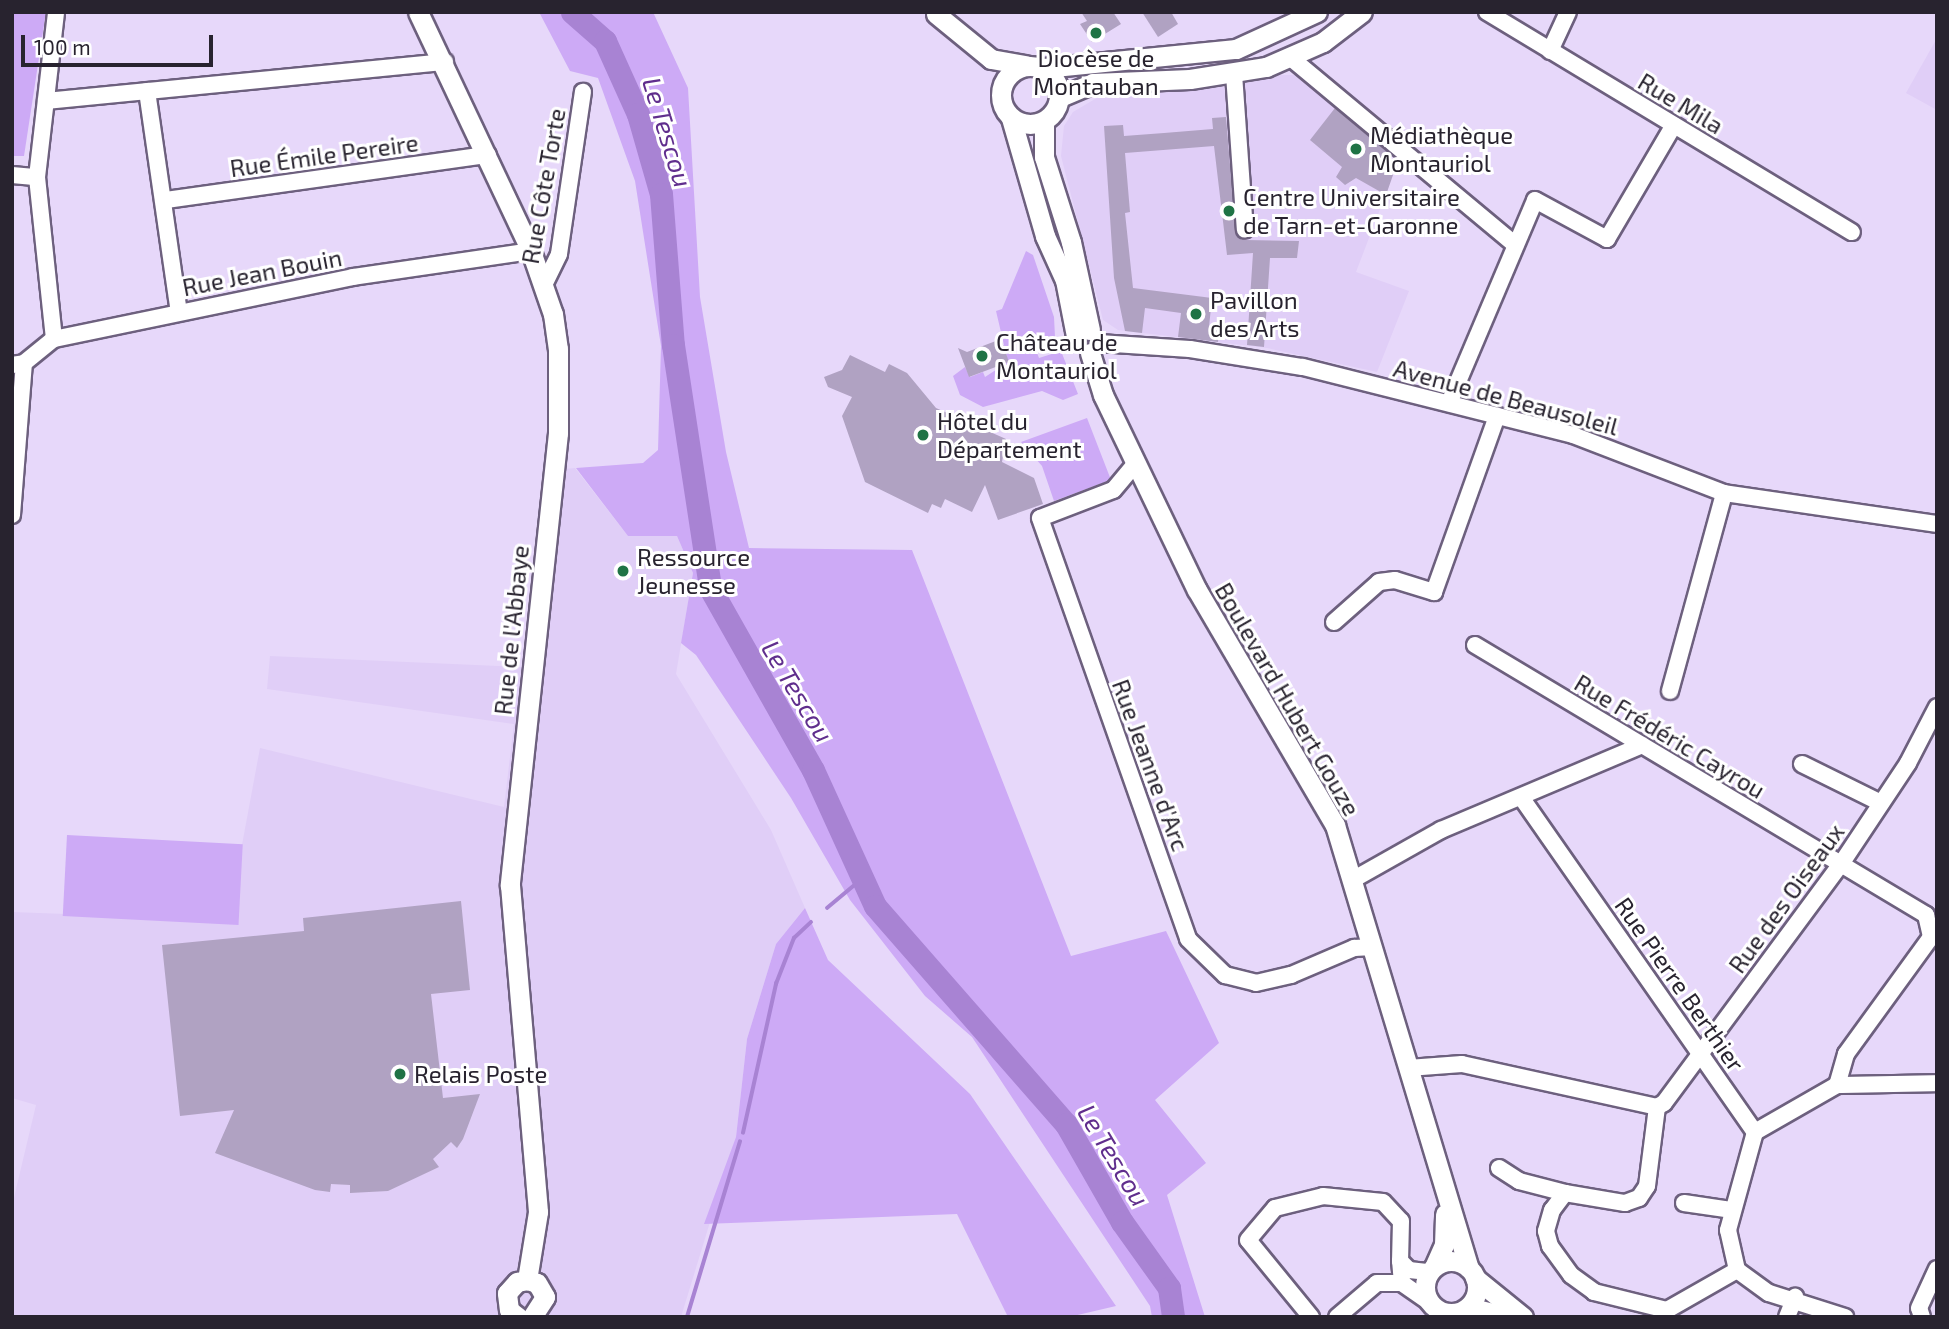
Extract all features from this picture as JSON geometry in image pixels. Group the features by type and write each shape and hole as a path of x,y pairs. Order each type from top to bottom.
{"main road":[{"name":"Rue de l'Abbaye","path":"418,12 445,62 531,251 544,285 558,349 558,433 510,885 538,1212 527,1280"},
{"path":"1001,89 1008,75 1036,67 1236,48 1317,12"},
{"path":"935,13 990,68 1011,118 1027,124 1044,121 1060,97 1093,83 1234,74 1291,58 1323,42 1362,12"},
{"path":"935,13 991,59 1036,67 1053,75 1060,97"},
{"name":"Boulevard Hubert Gouze","path":"1011,118 1045,236 1066,280 1089,341"},
{"name":"Boulevard Hubert Gouze","path":"1044,121 1042,148 1074,252 1089,341 1102,395 1197,590 1309,774 1354,879 1446,1203 1472,1273"},
{"name":"Boulevard Hubert Gouze","path":"1432,1269 1444,1245 1446,1203"},
{"path":"1508,1317 1434,1309 1424,1287 1432,1269 1456,1262 1522,1317"},
{"path":"1463,1312 1476,1294 1472,1273"},
{"path":"518,1317 509,1310 507,1293 527,1280 537,1283 545,1297 532,1317"}],"street":[{"path":"54,339 37,177 56,12"},
{"name":"Rue Mila","path":"1488,12 1852,232"},
{"path":"1550,51 1568,12"},
{"path":"1291,58 1513,243"},
{"path":"46,101 445,62"},
{"path":"1234,74 1245,230"},
{"path":"147,91 166,200 180,312"},
{"name":"Rue Côte Torte","path":"544,285 559,254 583,93"},
{"path":"1449,403 1513,243 1535,200 1607,239 1674,125"},
{"name":"Rue Émile Pereire","path":"166,200 488,155"},
{"path":"12,175 37,177"},
{"name":"Rue Jean Bouin","path":"18,364 54,339 398,269 531,251"},
{"name":"Avenue de Beausoleil","path":"1089,341 1274,361 1573,435 1724,493 1937,524"},
{"path":"12,515 18,364"},
{"path":"1334,622 1379,582 1395,580 1434,592 1496,416"},
{"name":"Rue Jeanne d'Arc","path":"1136,463 1113,490 1040,518 1188,939 1224,975 1256,983 1291,975 1354,948 1373,947"},
{"path":"1670,691 1724,493"},
{"name":"Rue Frédéric Cayrou","path":"1475,645 1926,915 1933,926 1931,937 1846,1054 1837,1085"},
{"name":"Rue des Oiseaux","path":"1657,1107 1703,1052 1841,864 1881,803 1937,707"},
{"path":"1354,879 1441,830 1642,745"},
{"path":"1802,764 1881,803"},
{"name":"Rue Pierre Berthier","path":"1521,797 1703,1052 1755,1132"},
{"path":"1408,1068 1462,1064 1657,1107 1647,1186 1639,1198 1625,1202 1565,1193 1519,1181 1499,1168"},
{"path":"1846,1317 1822,1312 1795,1297 1769,1293 1737,1270 1728,1248 1732,1210 1755,1132 1837,1085 1937,1083"},
{"path":"1565,1193 1549,1221 1550,1246 1572,1275 1594,1292 1667,1310 1737,1270"},
{"path":"1311,1317 1248,1240 1255,1226 1290,1200 1362,1196 1383,1202 1401,1221 1402,1283"},
{"path":"1684,1203 1732,1210"},
{"path":"1401,1261 1409,1270 1432,1269"},
{"path":"1922,1317 1919,1308 1937,1269"},
{"path":"1337,1317 1377,1283 1402,1283 1434,1309"},
{"path":"1787,1317 1795,1297"}],"shaded area":[{"path":"12,12 46,12 24,156 12,156"},
{"path":"539,12 653,12 688,88 700,297 726,452 749,548 912,550 1071,956 1166,931 1219,1043 1155,1100 1206,1163 1167,1195 1205,1317 1152,1317 1150,1306 972,1037 925,996 850,900 791,798 696,655 681,643 693,573 677,536 628,536 576,468 643,463 658,450 661,346 635,181 598,78 570,71"},
{"path":"1937,38 1937,110 1906,93"},
{"name":"Centre Universitaire de Tarn-et-Garonne","path":"1276,75 1304,75 1400,157 1356,272 1409,291 1377,372 1267,348 1118,330 1103,320 1061,156 1064,126 1073,112 1100,96 1235,86"},
{"path":"1026,251 1033,255 1054,317 1055,337 1034,345 1039,358 1061,351 1078,394 1063,400 1042,391 983,407 960,395 953,376 965,367 970,377 983,372 985,377 1008,362 996,311 1002,309"},
{"path":"1087,418 1111,480 1054,501 1042,466 1021,442"},
{"path":"575,468 628,536 677,536 693,573 676,674 771,830 805,908 776,944 747,1039 736,1137 681,1317 12,1317 12,1206 36,1105 12,1098 12,912 228,920 260,748 504,807 514,724 267,689 270,656 543,668 565,469"},
{"path":"67,835 243,844 239,925 63,916"},
{"path":"805,908 828,960 970,1094 1116,1306 1069,1317 1008,1317 957,1214 704,1224 736,1137 747,1039 776,944"}],"building":[{"name":"Diocèse de Montauban","path":"1081,12 1113,12 1121,24 1092,42 1080,24 1087,21"},
{"name":"Diocèse de Montauban","path":"1142,12 1171,12 1178,24 1158,37"},
{"name":"Médiathèque Montauriol","path":"1335,108 1392,156 1384,167 1393,175 1386,195 1356,178 1345,185 1336,177 1342,167 1310,140"},
{"path":"1226,117 1236,235 1245,240 1299,241 1297,258 1270,258 1264,347 1247,345 1253,253 1227,255 1214,146 1125,153 1130,212 1125,213 1133,288 1212,298 1209,327 1219,329 1218,342 1178,337 1181,313 1145,308 1142,333 1125,331 1114,278 1104,126 1123,125 1124,136 1213,129 1212,118"},
{"name":"Château de Montauriol","path":"1001,339 1009,362 969,377 958,348 967,352"},
{"name":"Hôtel du Département","path":"850,355 885,372 889,364 907,373 936,408 1006,439 1002,462 1034,478 1043,504 998,520 985,485 972,512 945,499 941,508 932,504 928,513 865,482 842,416 852,397 828,387 824,377 842,370"},
{"path":"461,901 470,990 431,994 443,1098 480,1094 457,1148 451,1142 433,1159 439,1167 388,1191 350,1193 350,1185 331,1184 330,1192 315,1190 215,1153 234,1110 180,1116 162,945 304,931 303,918"}],"waterway":[{"name":"Le Tescou","path":"572,12 605,41 638,114 661,194 673,345 710,588 813,770 875,906 1066,1124 1122,1222 1169,1288 1173,1317"},
{"path":"827,908 863,878"},
{"path":"743,1133 776,984 794,938 811,922"},
{"path":"687,1317 740,1142"}],"place":[{"name":"Diocèse de Montauban","path":"1096,33"},
{"name":"Médiathèque Montauriol","path":"1356,149"},
{"name":"Centre Universitaire de Tarn-et-Garonne","path":"1229,211"},
{"name":"Pavillon des Arts","path":"1196,314"},
{"name":"Château de Montauriol","path":"982,356"},
{"name":"Hôtel du Département","path":"923,435"},
{"name":"Ressource Jeunesse","path":"623,571"},
{"name":"Relais Poste","path":"400,1074"}]}
